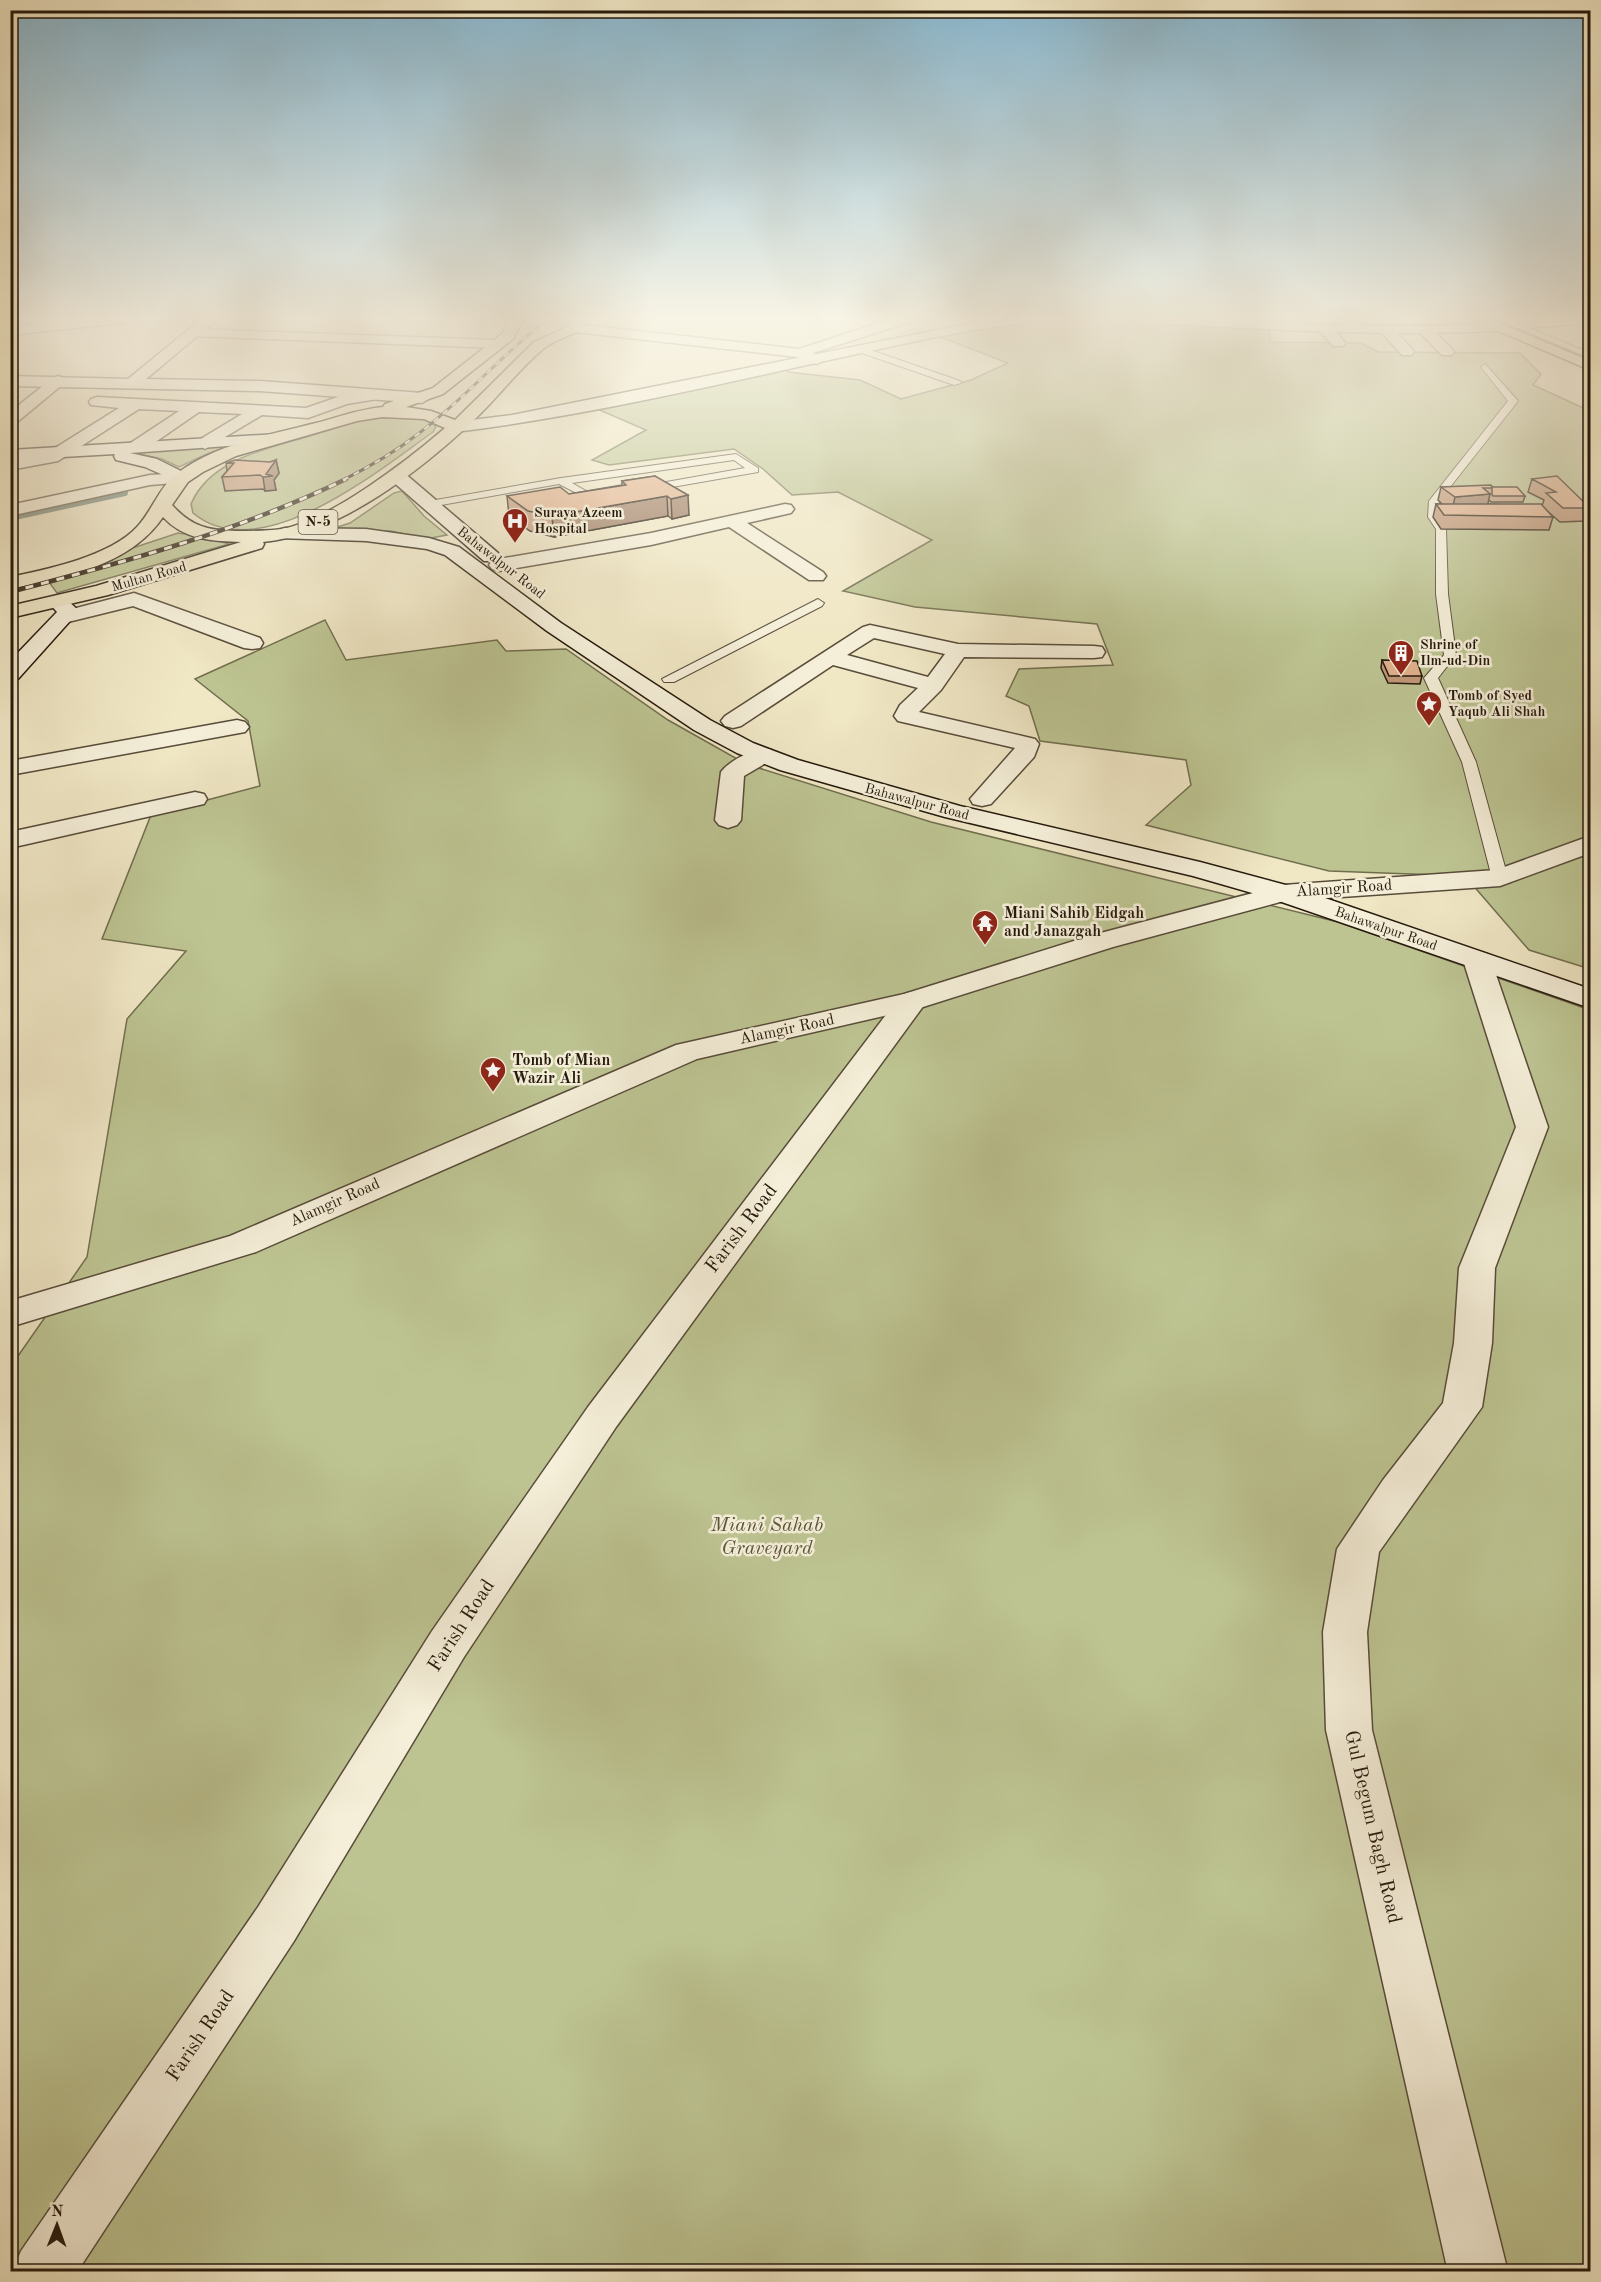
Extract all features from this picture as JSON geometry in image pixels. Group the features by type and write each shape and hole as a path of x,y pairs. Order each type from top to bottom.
{"main road":[{"path":"10,583 67,567 120,548 138,536 163,506 168,491 181,478 224,455 331,423"},
{"path":"450,423 455,427"},
{"name":"N-5","path":"163,506 173,517 192,531 236,537 285,534 324,519 397,476 459,423"},
{"name":"Multan Road","path":"10,612 61,610 154,576 285,534"}],"street":[{"path":"10,465 52,457 105,423"},
{"path":"135,448 171,423"},
{"path":"205,444 238,423"},
{"path":"455,427 484,423"},
{"path":"10,455 277,439"},
{"path":"91,451 142,460 181,478"},
{"name":"Bahawalpur Road","path":"397,476 500,565 733,721 786,750 1339,890 1488,948 1590,983"},
{"path":"10,511 150,480 181,478"},
{"path":"500,565 651,539 785,509"},
{"path":"732,521 816,576"},
{"path":"10,529 36,524"},
{"name":"Bahawalpur Road","path":"285,534 366,535 429,544 452,551 554,627 702,725 763,755 837,780 932,807 1200,870 1283,893 1590,999"},
{"path":"10,674 61,610 83,614 134,599 252,644"},
{"path":"733,721 828,657 870,632 958,650 1094,652"},
{"path":"958,650 933,685 908,710 906,716 1026,744 1026,752 982,799"},
{"path":"828,657 933,685"},
{"path":"10,768 237,727"},
{"path":"728,820 733,772 763,755"},
{"path":"10,840 195,799"},
{"name":"Alamgir Road","path":"10,1314 243,1244 687,1052 912,1001 1103,941 1283,893 1500,878 1590,844"},
{"name":"Gul Begum Bagh Road","path":"1477,960 1532,1127 1477,1268 1473,1343 1462,1407 1398,1491 1359,1549 1346,1632 1349,1730 1478,2271"},
{"name":"Farish Road","path":"42,2271 276,1924 448,1644 602,1417 912,1001"}],"lane":[{"path":"1496,423 1434,501 1433,517 1441,529 1442,594 1450,655 1431,678 1469,762 1500,878"},
{"path":"430,504 561,480 736,457 754,470 627,492"},
{"path":"561,480 592,498 615,494"},
{"path":"669,679 818,603"}],"green space":[{"path":"351,423 433,423 436,427 433,432 351,489 318,508 284,522 251,529 220,527 193,513 191,504 200,489 212,476 242,458 277,445"},
{"path":"631,423 1590,423 1590,969 1529,950 1465,876 1329,871 1146,825 1191,785 1186,760 1040,741 1029,706 1006,696 1019,669 1113,665 1097,624 915,607 843,591 932,540 838,492 792,495 763,469 734,449 609,465 592,460 646,430"},
{"path":"246,443 207,454 179,467 162,459 131,452"},
{"path":"402,491 424,516 447,535 426,539 391,531 328,530 350,523 394,493"},
{"path":"178,533 229,544 57,593 45,577"},
{"name":"Miani Sahab Graveyard","path":"325,620 346,660 497,640 506,651 566,649 668,720 746,764 931,822 1338,922 1590,1010 1590,2271 11,2272 11,1366 87,1257 127,1019 186,951 102,939 151,815 260,786 248,721 195,679"}],"building":[{"path":"235,460 270,462 276,460 266,474 273,476 222,477 234,463 226,463"},
{"path":"655,476 688,495 671,499 667,496 552,516 528,511 507,496 560,487 569,494 626,485 622,481"},
{"path":"1557,476 1590,508 1563,508 1546,493 1556,492 1532,479"},
{"path":"1491,485 1493,488 1483,488 1490,494 1455,497 1441,487"},
{"path":"1492,487 1517,487 1525,496 1493,496"},
{"path":"1436,504 1541,504 1553,517 1444,515"},
{"path":"1382,660 1417,661 1422,676 1389,676"}],"waterway":[{"path":"10,518 125,493"}],"railway":[{"path":"343,480 382,459 431,423"},
{"path":"10,592 139,557 223,530 306,498 346,479"}],"place":[{"name":"Suraya Azeem Hospital","path":"515,544"},
{"name":"Shrine of Ilm-ud-Din","path":"1401,676"},
{"name":"Tomb of Syed Yaqub Ali Shah","path":"1429,727"},
{"name":"Miani Sahib Eidgah and Janazgah","path":"985,946"},
{"name":"Tomb of Mian Wazir Ali","path":"493,1093"}]}
